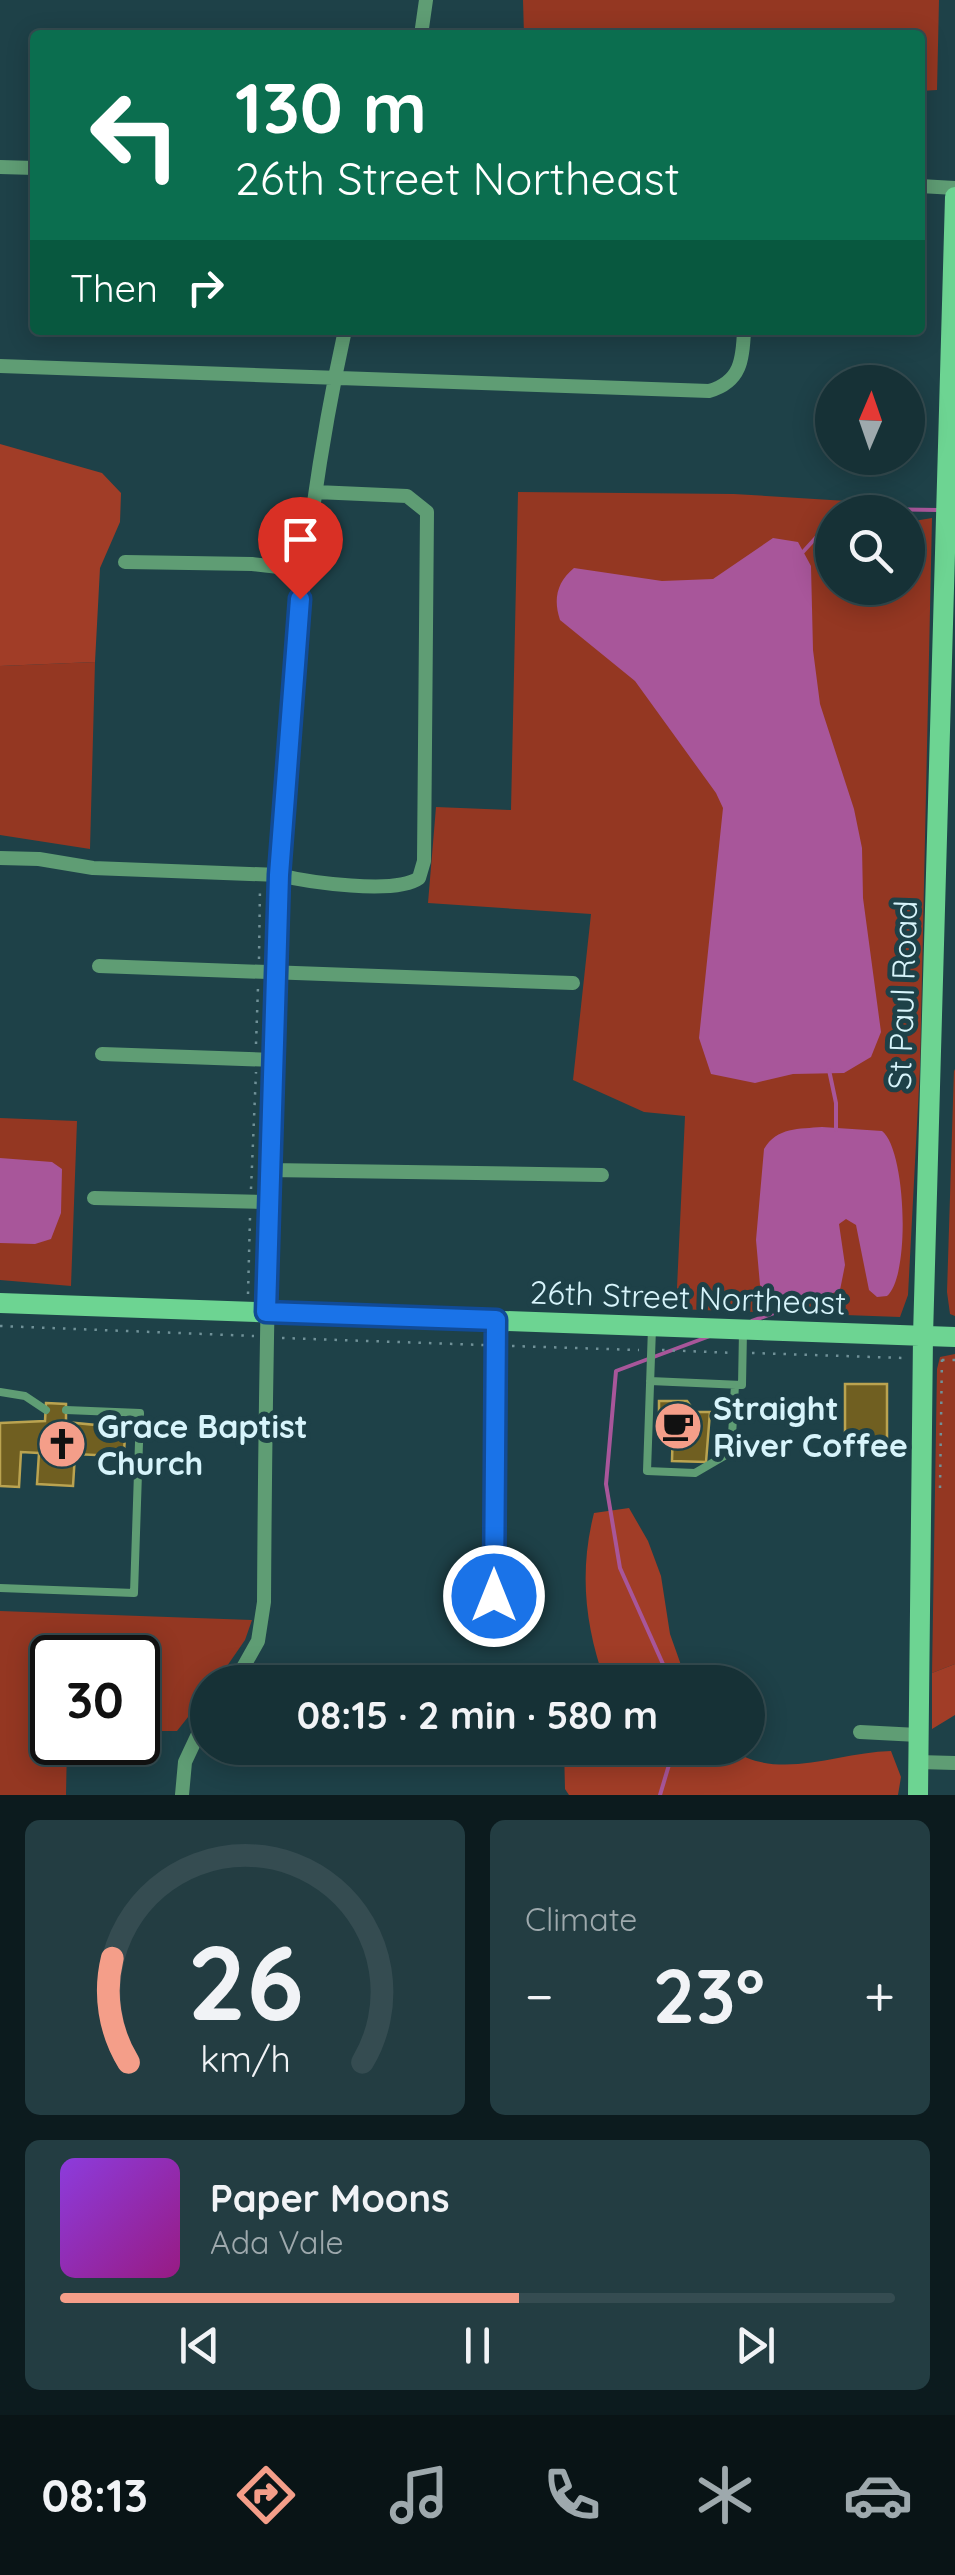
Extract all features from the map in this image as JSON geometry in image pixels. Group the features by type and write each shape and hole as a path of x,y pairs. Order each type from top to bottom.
{"street":[{"path":"422,30 426,0"},
{"path":"0,167 30,168"},
{"path":"925,186 955,188"},
{"name":"St Paul Road","path":"918,1795 932,1359 923,1336 946,802 955,197"},
{"path":"246,1665 263,1620 266,1337 257,1312 268,1202 286,748 304,570 344,335"},
{"path":"0,366 709,391 721,388 737,374 744,335"},
{"path":"0,858 39,859 94,868 279,875 300,880 410,884 419,878 424,861 427,512 407,496 316,492"},
{"path":"125,562 252,564 304,570"},
{"path":"99,966 572,983"},
{"path":"102,1054 274,1060"},
{"path":"269,1170 602,1175"},
{"path":"94,1198 268,1202"},
{"name":"26th Street Northeast","path":"0,1303 955,1337"},
{"path":"493,1632 496,1320"},
{"path":"860,1732 918,1735"},
{"path":"182,1795 184,1762 190,1750"},
{"path":"918,1762 955,1763"}],"lane":[{"path":"652,1326 647,1471 695,1474 731,1452 735,1384"},
{"path":"650,1381 742,1385 743,1329"},
{"path":"0,1392 25,1396 46,1410"},
{"path":"0,1588 134,1594 140,1412 66,1410"}],"path":[{"path":"248,1336 257,1312 250,1202 261,874"},
{"path":"0,1326 955,1360"},
{"path":"932,1359 939,1495"}],"shaded area":[{"path":"523,0 939,0 937,90 925,91 925,30 524,30"},
{"path":"0,444 102,473 121,493 120,522 100,568 95,662 0,666"},
{"path":"518,492 734,494 815,499 815,605 925,605 925,519 932,518 920,1068 908,1295 900,1317 676,1309 685,1116 644,1112 573,1080 591,914 428,903 436,807 511,810"},
{"path":"773,538 798,542 811,566 813,650 820,704 854,809 862,848 863,898 881,1032 871,1057 844,1073 793,1074 755,1083 711,1074 699,1038 723,808 635,681 560,620 557,598 560,585 574,568 662,581 713,579"},
{"path":"95,662 90,849 0,835 0,666"},
{"path":"954,1069 955,1316 950,1314 947,1292"},
{"path":"0,1118 77,1121 71,1286 0,1280"},
{"path":"822,1127 882,1131 890,1142 900,1186 902,1240 895,1284 887,1296 877,1297 869,1290 856,1225 846,1219 839,1224 845,1265 840,1290 799,1298 767,1291 760,1285 756,1240 764,1149 782,1133"},
{"path":"0,1158 52,1162 62,1169 61,1213 51,1239 35,1244 0,1243"},
{"path":"955,1354 955,1664 932,1673 937,1369 940,1357"},
{"path":"629,1508 648,1541 661,1576 670,1634 681,1665 600,1665 586,1598 594,1513"},
{"path":"0,1611 252,1620 245,1640 228,1665 190,1665 190,1715 177,1731 160,1731 160,1635 30,1635 30,1765 67,1765 66,1795 0,1795"},
{"path":"955,1664 955,1715 932,1729 932,1673"},
{"path":"891,1751 901,1777 898,1795 569,1795 565,1789 564,1765 788,1765"}],"building":[{"path":"845,1384 887,1384 887,1442 845,1442"},
{"path":"659,1401 687,1401 695,1412 710,1412 706,1462 672,1461 673,1428 659,1428"},
{"name":"Grace Baptist Church","path":"46,1403 66,1404 66,1422 116,1427 116,1436 125,1437 124,1451 116,1451 116,1456 75,1454 73,1486 37,1484 39,1453 21,1452 19,1487 0,1486 0,1423 45,1421"}],"waterway":[{"path":"925,510 938,510"},
{"path":"802,553 815,539"},
{"path":"829,1070 836,1103 836,1130"},
{"path":"752,1321 823,1295"},
{"path":"663,1665 620,1568 606,1484 616,1371 710,1336"},
{"path":"660,1795 669,1765"}],"place":[{"name":"Straight River Coffee","path":"678,1426"},
{"name":"Grace Baptist Church","path":"62,1444"}],"route":[{"path":"300,599 284,766 266,1312 496,1320 494,1596"}]}
